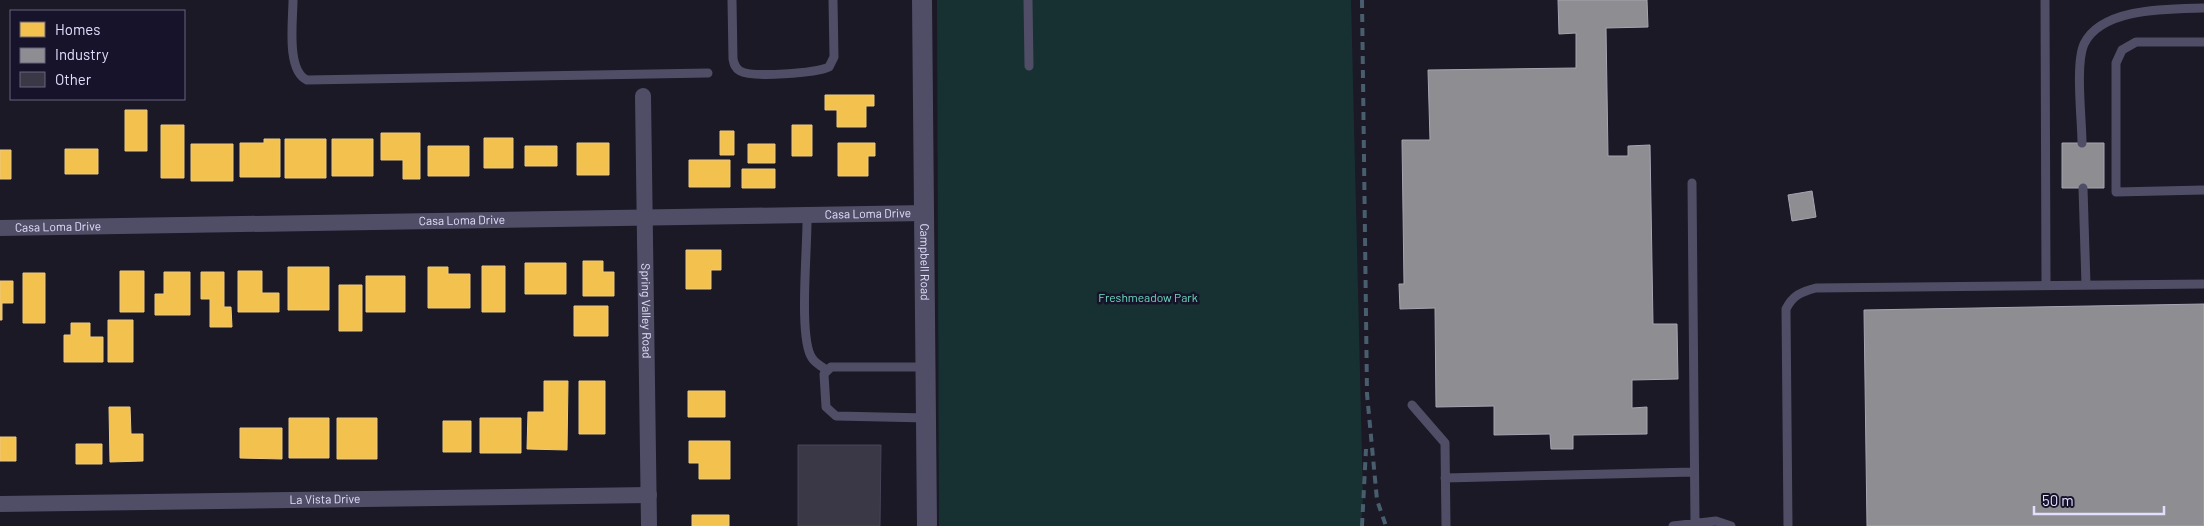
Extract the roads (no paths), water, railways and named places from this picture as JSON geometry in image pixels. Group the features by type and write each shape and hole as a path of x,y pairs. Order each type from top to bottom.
{"street":[{"name":"Campbell Road","path":"922,0 926,213 927,526"},
{"name":"Spring Valley Road","path":"643,96 649,526"},
{"name":"Casa Loma Drive","path":"0,228 926,213"},
{"name":"La Vista Drive","path":"0,504 649,495"}],"lane":[{"path":"293,0 294,66 300,77 307,80 708,73"},
{"path":"732,0 733,59 736,68 742,73 755,74 817,70 829,67 834,57 833,0"},
{"path":"1028,0 1029,66"},
{"path":"2045,0 2046,285"},
{"path":"2082,143 2080,60 2084,44 2092,33 2133,13 2156,9 2204,8"},
{"path":"2204,42 2136,42 2122,50 2116,63 2116,192 2204,190"},
{"path":"1692,183 1695,523"},
{"path":"2084,188 2086,285"},
{"path":"807,215 805,286 807,347 812,358 827,370"},
{"path":"1788,526 1786,309 1791,299 1800,292 1816,288 2204,284"},
{"path":"926,367 831,367 824,374 824,400 830,413 836,416 926,418"},
{"path":"1412,405 1445,443 1446,526"},
{"path":"1445,478 1694,472"},
{"path":"1672,526 1716,521 1731,526"}],"railway":[{"path":"1362,0 1367,394 1377,500 1386,526"},
{"path":"1362,526 1366,449"}],"park label":[{"name":"Freshmeadow Park","path":"1148,298"}]}
